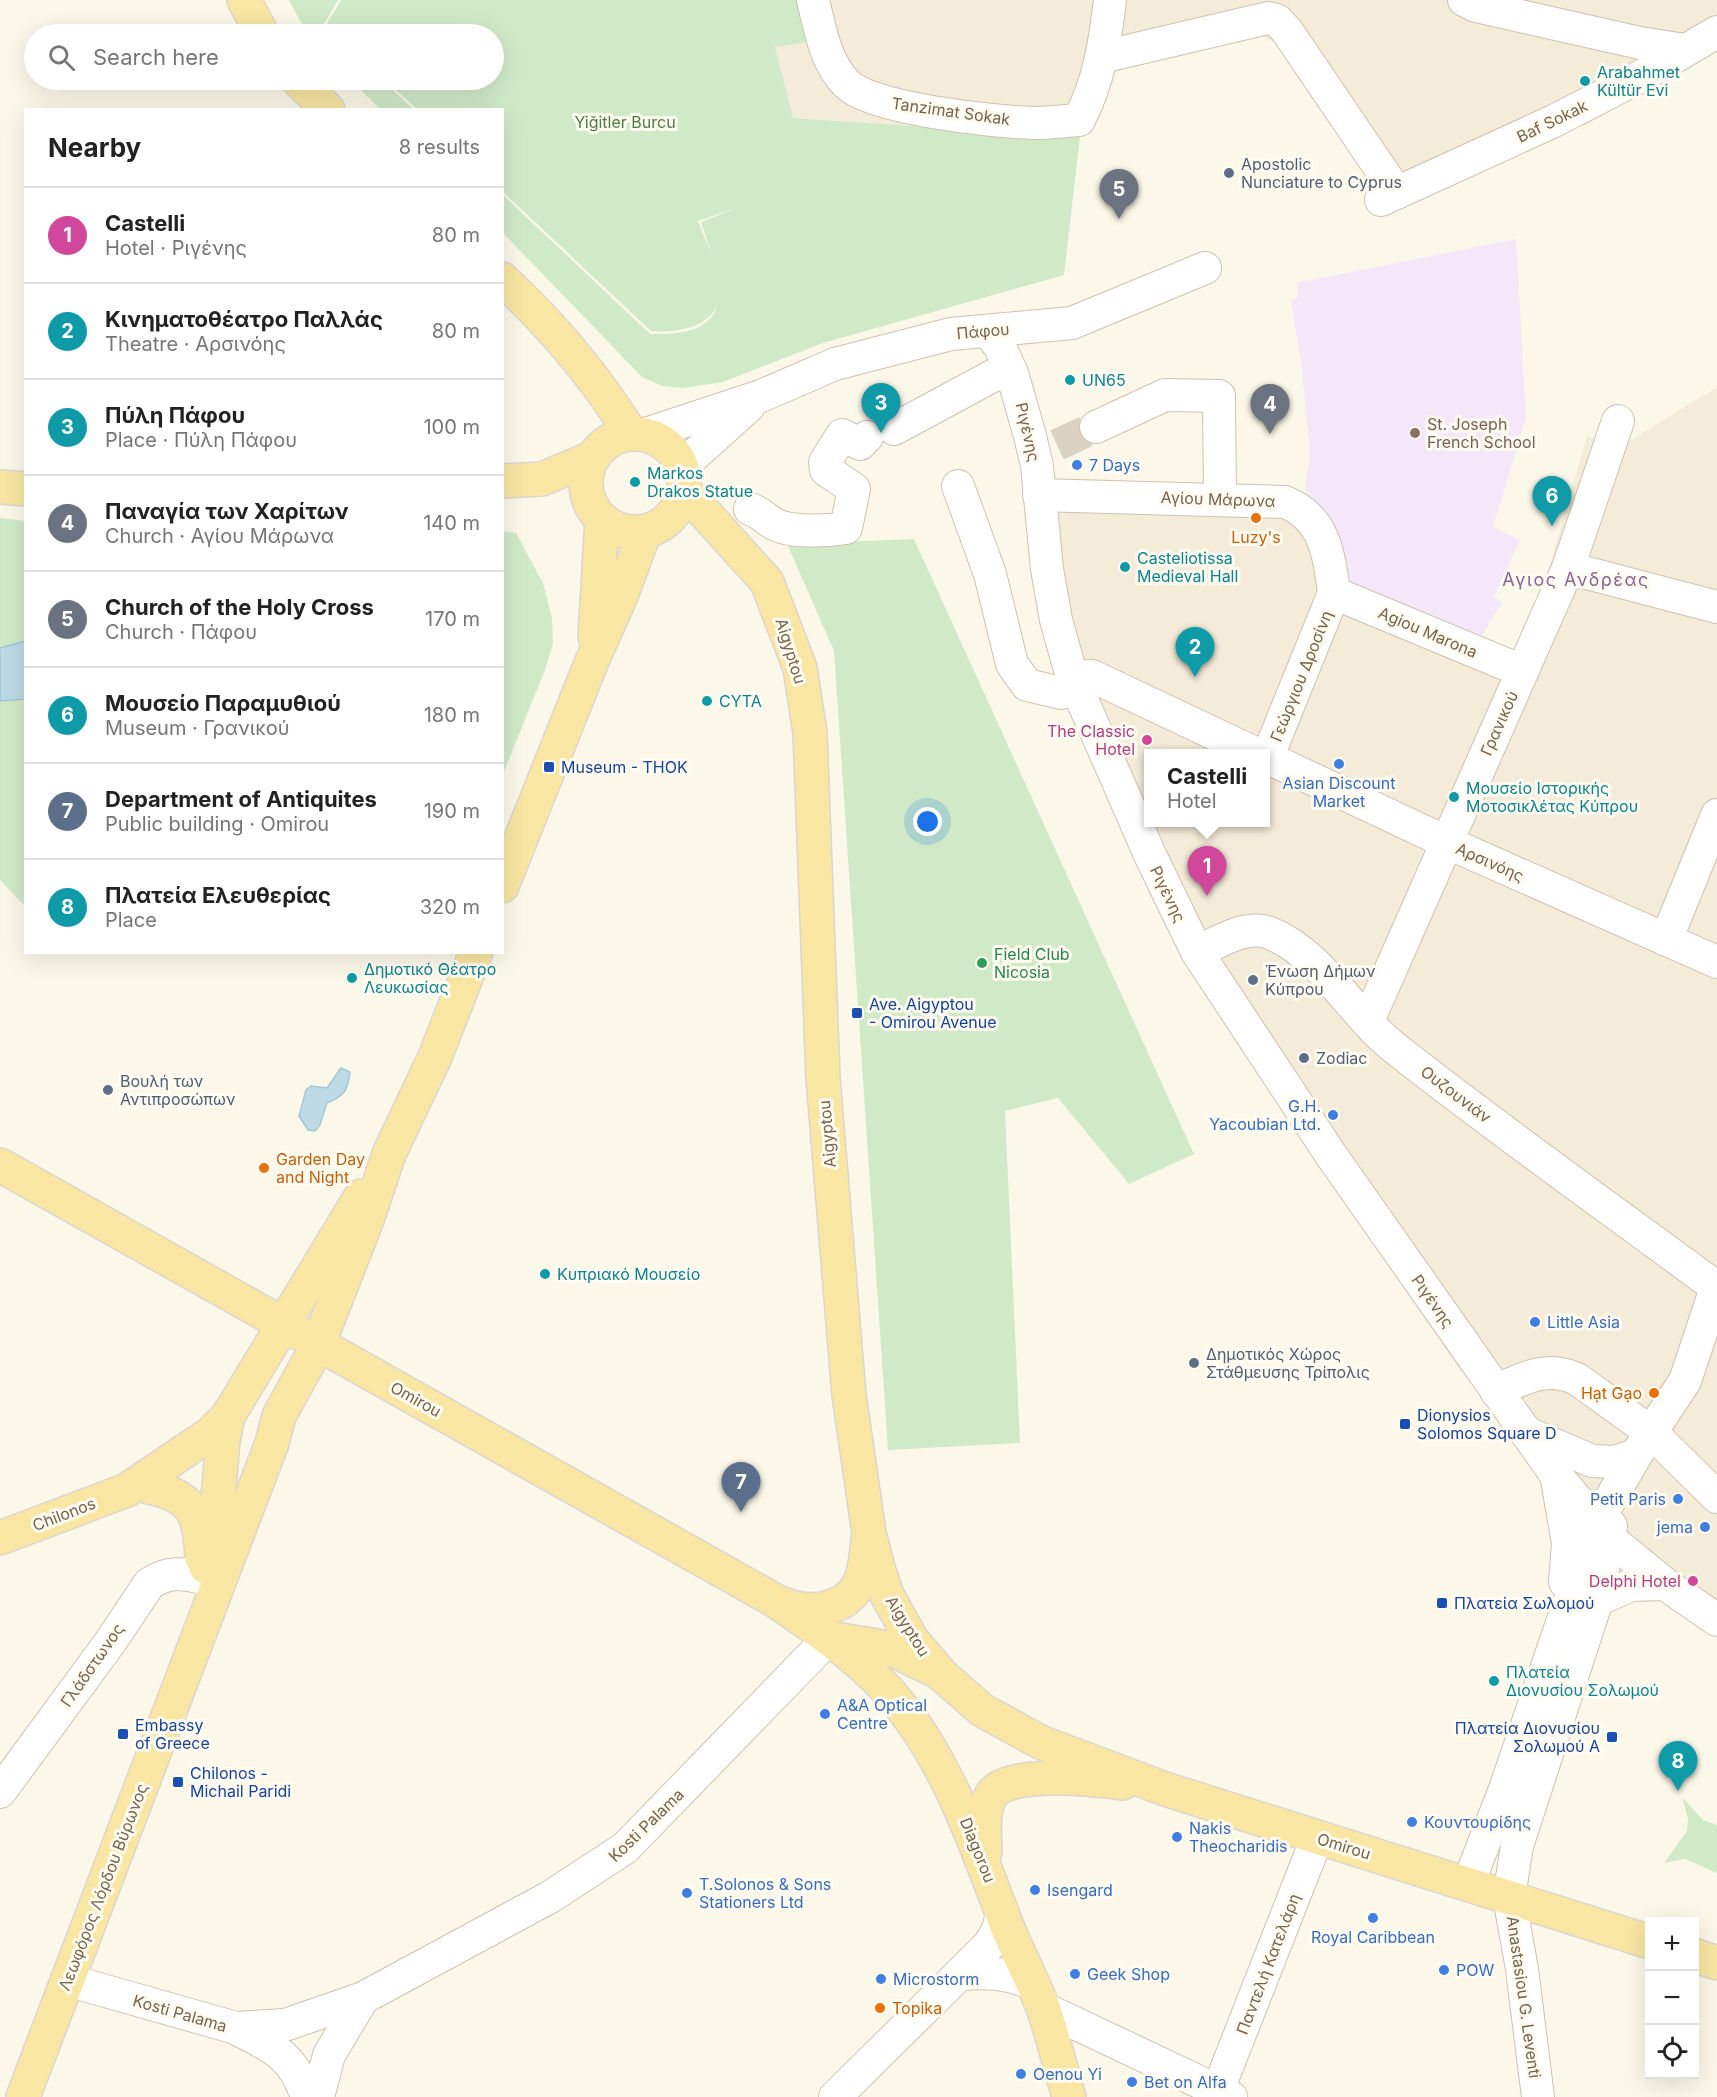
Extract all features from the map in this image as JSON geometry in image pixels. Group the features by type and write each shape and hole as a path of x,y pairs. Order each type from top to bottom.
{"main road":[{"path":"244,0 257,24"},
{"path":"308,90 326,108"},
{"path":"504,281 527,302 592,376 598,403 621,441"},
{"path":"504,481 542,479 621,441 662,443 682,478 672,516 664,523 645,531 622,531 602,519 592,506 586,486 589,466 621,441"},
{"name":"Aigyptou","path":"682,478 767,582 800,668 810,733 825,1101 849,1395 869,1533 881,1577 899,1619 917,1647 942,1675 982,1710 1040,1742"},
{"path":"0,487 24,489"},
{"path":"593,658 602,519"},
{"path":"504,881 593,658 621,596 645,531"},
{"path":"389,1154 435,1057 475,954"},
{"name":"Λεωφόρος Λόρδου Βύρωνος","path":"183,1678 203,1578 216,1532 228,1416 282,1323 389,1154"},
{"name":"Λεωφόρος Λόρδου Βύρωνος","path":"23,2097 272,1443 279,1416 318,1344 367,1220 389,1154"},
{"name":"Omirou","path":"0,1165 774,1600 829,1638"},
{"path":"138,1489 210,1434 228,1416"},
{"path":"138,1489 222,1460 244,1449 279,1416"},
{"path":"138,1489 173,1493 191,1507 200,1530 203,1578"},
{"name":"Chilonos","path":"0,1538 138,1489"},
{"path":"774,1600 793,1608 810,1611 836,1605 845,1599 861,1581 869,1533"},
{"path":"829,1638 877,1645 898,1651 942,1675"},
{"name":"Diagorou","path":"829,1638 874,1676 901,1706 954,1790 985,1864 1002,1914 1038,1996 1069,2097"},
{"name":"Omirou","path":"1040,1742 1165,1789 1645,1940"},
{"path":"985,1864 985,1811 991,1796 998,1787 1009,1782 1041,1779 1086,1780 1165,1789"},
{"path":"1699,1956 1717,1963"}],"street":[{"name":"Tanzimat Sokak","path":"813,0 830,59 848,86 859,93 896,105 1032,123 1079,120 1090,98 1102,57"},
{"path":"1102,57 1110,0"},
{"path":"1474,2 1640,43 1685,50"},
{"name":"Baf Sokak","path":"1102,57 1268,18 1278,20 1389,196 1554,121 1717,32"},
{"name":"Πάφου","path":"621,441 761,396 835,364 951,333 1072,323 1205,268"},
{"name":"Ριγένης","path":"988,331 1000,346 1046,451 1039,495 1047,569 1056,620 1075,683 1150,858 1197,952 1331,1155 1556,1475 1603,1532 1665,1584 1717,1620"},
{"path":"750,509 764,514 774,524 784,526 827,531 846,528 854,489 826,470 825,462 842,435 860,444 998,373"},
{"path":"1096,427 1165,395 1219,396 1220,499"},
{"name":"Πάφου","path":"682,478 761,396"},
{"name":"Γρανικού","path":"1368,1021 1568,568 1618,421"},
{"name":"Αρσινόης","path":"958,486 990,574 1012,664 1027,685 1062,693 1075,683 1092,676 1248,749"},
{"name":"Αγίου Μάρωνα","path":"1039,495 1285,502 1299,507 1322,534 1329,550 1334,593"},
{"path":"1568,568 1717,607"},
{"name":"Agiou Marona","path":"1334,593 1522,671"},
{"name":"Γεώργιου Δροσίνη","path":"1266,749 1334,593"},
{"name":"Αρσινόης","path":"1270,759 1446,842 1717,962"},
{"path":"1666,940 1717,815"},
{"name":"Ουζουνιάν","path":"1197,952 1243,932 1256,929 1271,934 1288,944 1324,974 1393,1047 1717,1286"},
{"path":"1468,1884 1559,1631 1603,1532 1615,1492 1685,1381 1717,1286"},
{"path":"1496,1391 1540,1373 1565,1374 1644,1444 1717,1497"},
{"path":"1524,1431 1592,1461 1615,1462 1644,1444"},
{"path":"1556,1475 1568,1543 1559,1631"},
{"path":"1509,1897 1517,1846 1597,1600 1603,1532"},
{"name":"Γλάδστωνος","path":"0,1792 111,1641 149,1584 158,1578 181,1573 203,1578"},
{"path":"1597,1600 1631,1585 1665,1584"},
{"name":"Kosti Palama","path":"67,1980 236,2028 285,2025 363,1998 550,1897 625,1848 829,1638"},
{"name":"Παντελή Κατελάρη","path":"962,1974 999,1973 1038,1996 1225,2094 1317,1838"},
{"name":"Anastasiou G. Leventi","path":"1509,1897 1522,1968 1538,2097"},
{"path":"835,2097 989,1945 998,1930 1002,1914"},
{"path":"318,2097 329,2055 363,1998"},
{"path":"236,2028 281,2053 297,2071 307,2097"}],"shaded area":[{"path":"817,0 1717,0 1717,49 1590,123 1381,200 1279,44 1257,35 1118,67 1080,137 793,118 774,47 823,40"},
{"name":"St. Joseph French School","path":"1516,239 1526,418 1493,527 1520,540 1494,597 1502,602 1477,644 1349,590 1342,547 1305,490 1310,453 1301,360 1291,300 1298,297 1297,283"},
{"path":"1717,387 1717,1610 1651,1566 1458,1368 1272,1092 1153,875 1064,611 1047,490 1298,499 1324,526 1521,666 1587,436 1618,448"}],"green space":[{"path":"289,0 338,0 324,24 302,24"},
{"name":"Yiğitler Burcu","path":"341,0 811,0 823,40 775,47 793,118 1080,137 1064,275 823,343 723,382 683,388 662,386 642,377 504,234 504,196 650,334 680,333 700,326 712,316 715,309 710,316 693,326 671,331 651,331 504,193 504,108 416,108 396,90 504,90 504,24 327,23","holes":["736,208 701,222 711,252 698,221"]},
{"path":"361,90 393,90 412,108 379,108"},
{"path":"0,518 24,521 24,905 0,880"},
{"path":"504,531 516,533 543,583 552,618 553,644 545,670 504,772"},
{"name":"Field Club Nicosia","path":"914,539 1194,1154 1129,1184 1058,1098 1005,1111 1020,1443 888,1450 834,651 787,544"},
{"path":"1682,1797 1703,1820 1717,1825 1717,1873 1685,1859 1664,1863 1687,1831 1688,1819"}],"water":[{"path":"24,641 24,699 0,701 0,648"},
{"path":"341,1068 350,1072 346,1088 341,1095 327,1103 320,1125 315,1131 308,1130 299,1116 306,1090 311,1086 327,1088"}],"tunnel":[{"path":"1057,445 1096,427"}],"place":[{"name":"Arabahmet Kültür Evi","path":"1585,81"},
{"name":"Apostolic Nunciature to Cyprus","path":"1229,173"},
{"name":"Church of the Holy Cross","path":"1119,219"},
{"name":"UN65","path":"1070,380"},
{"name":"Πύλη Πάφου","path":"881,433"},
{"name":"St. Joseph French School","path":"1415,433"},
{"name":"Παναγία των Χαρίτων","path":"1270,434"},
{"name":"7 Days","path":"1077,465"},
{"name":"Markos Drakos Statue","path":"635,482"},
{"name":"Luzy's","path":"1256,518"},
{"name":"Μουσείο Παραμυθιού","path":"1552,526"},
{"name":"Casteliotissa Medieval Hall","path":"1125,567"},
{"name":"Κινηματοθέατρο Παλλάς","path":"1195,677"},
{"name":"CYTA","path":"707,701"},
{"name":"The Classic Hotel","path":"1147,740"},
{"name":"Asian Discount Market","path":"1339,764"},
{"name":"Museum - THOK","path":"549,767"},
{"name":"Μουσείο Ιστορικής Μοτοσικλέτας Κύπρου","path":"1454,797"},
{"name":"Castelli","path":"1207,896"},
{"name":"Field Club Nicosia","path":"982,963"},
{"name":"Δημοτικό Θέατρο Λευκωσίας","path":"352,978"},
{"name":"Ένωση Δήμων Κύπρου","path":"1253,980"},
{"name":"Ave. Aigyptou - Omirou Avenue","path":"857,1013"},
{"name":"Zodiac","path":"1304,1058"},
{"name":"Βουλή των Αντιπροσώπων","path":"108,1090"},
{"name":"G.H. Yacoubian Ltd.","path":"1333,1115"},
{"name":"Garden Day and Night","path":"264,1168"},
{"name":"Κυπριακό Μουσείο","path":"545,1274"},
{"name":"Little Asia","path":"1535,1322"},
{"name":"Δημοτικός Χώρος Στάθμευσης Τρίπολις","path":"1194,1363"},
{"name":"Hạt Gạo","path":"1654,1393"},
{"name":"Dionysios Solomos Square D","path":"1405,1424"},
{"name":"Petit Paris","path":"1678,1499"},
{"name":"Department of Antiquites","path":"741,1512"},
{"name":"jema","path":"1705,1527"},
{"name":"Delphi Hotel","path":"1693,1581"},
{"name":"Πλατεία Σωλομού","path":"1442,1603"},
{"name":"Πλατεία Διονυσίου Σολωμού","path":"1494,1681"},
{"name":"A&A Optical Centre","path":"825,1714"},
{"name":"Embassy of Greece","path":"123,1734"},
{"name":"Πλατεία Διονυσίου Σολωμού Α","path":"1612,1737"},
{"name":"Chilonos - Michail Paridi","path":"178,1782"},
{"name":"Πλατεία Ελευθερίας","path":"1678,1791"},
{"name":"Κουντουρίδης","path":"1412,1822"},
{"name":"Nakis Theocharidis","path":"1177,1837"},
{"name":"Isengard","path":"1035,1890"},
{"name":"T.Solonos & Sons Stationers Ltd","path":"687,1893"},
{"name":"Royal Caribbean","path":"1373,1918"},
{"name":"POW","path":"1444,1970"},
{"name":"Geek Shop","path":"1075,1974"},
{"name":"Microstorm","path":"881,1979"},
{"name":"Topika","path":"880,2008"},
{"name":"Oenou Yi","path":"1021,2074"},
{"name":"Bet on Alfa","path":"1132,2082"}],"district":[{"name":"Αγιος Ανδρέας","path":"1576,579"}]}
